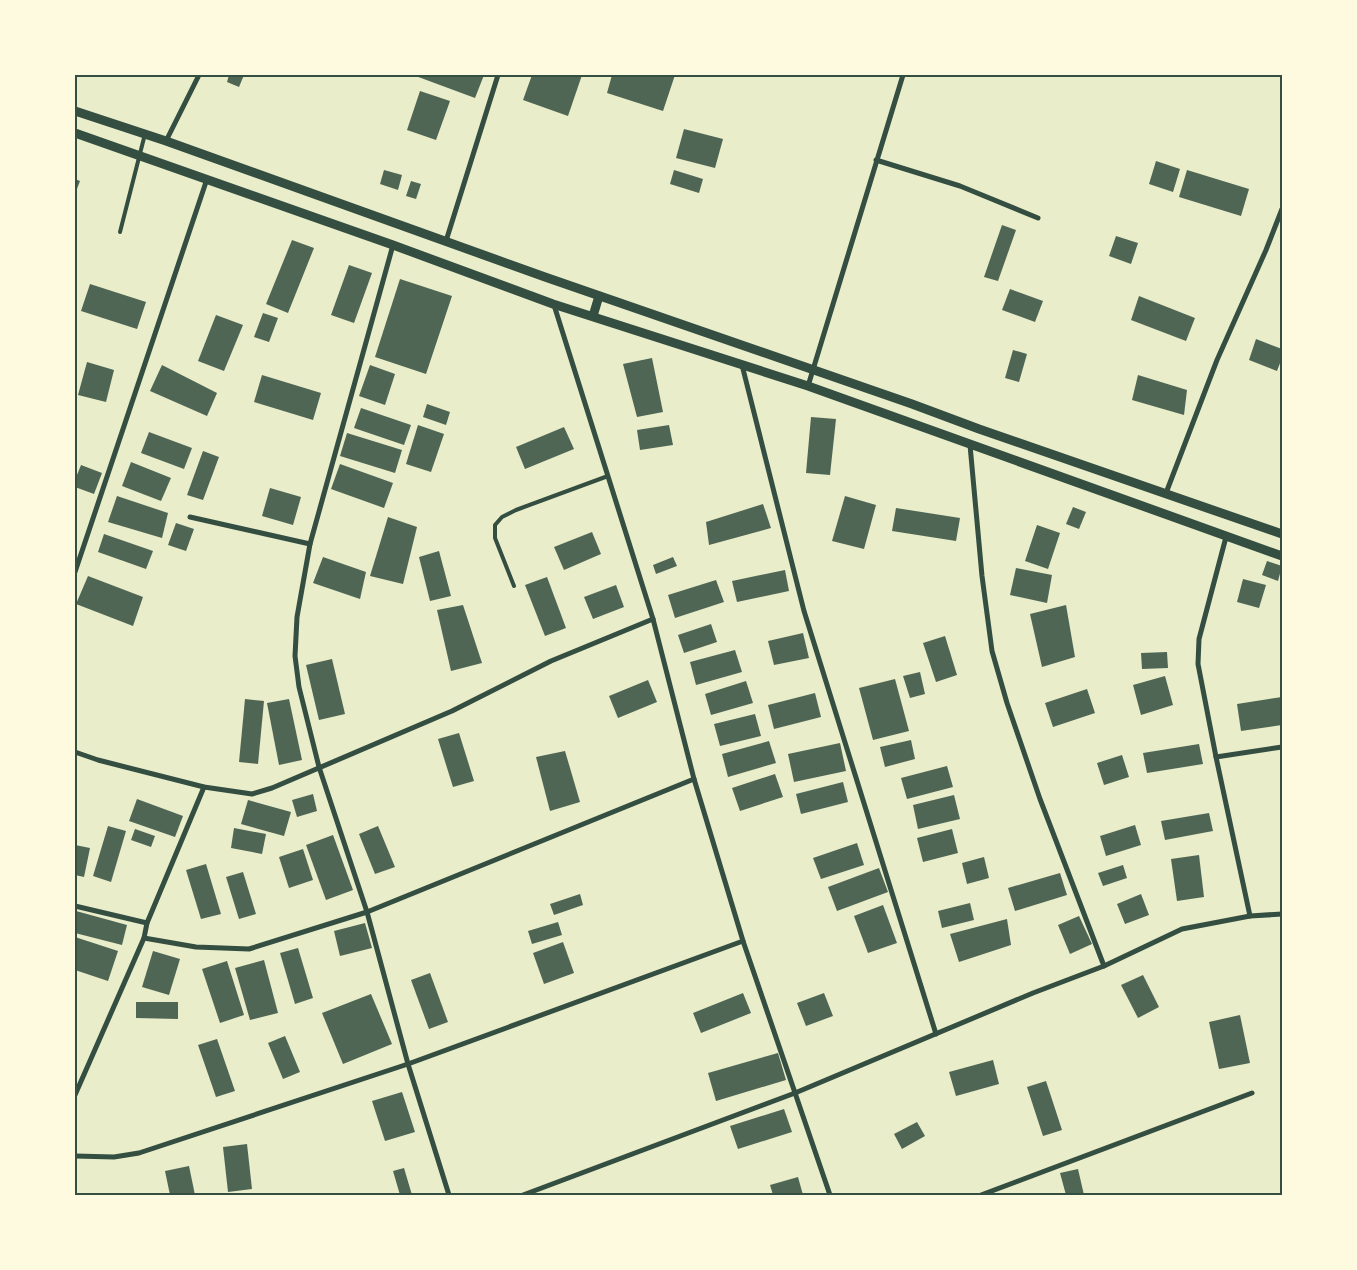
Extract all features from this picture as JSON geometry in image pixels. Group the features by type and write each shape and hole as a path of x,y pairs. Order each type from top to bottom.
{"street":[{"path":"166,141 199,75"},
{"path":"446,241 498,75"},
{"path":"808,386 903,75"},
{"path":"75,111 166,141 599,296 813,369 979,430 1282,534"},
{"path":"75,134 393,245 554,304 808,386 1282,556"},
{"path":"876,160 960,186 1038,218"},
{"path":"75,572 207,179"},
{"path":"1166,493 1217,360 1282,210"},
{"path":"393,245 310,544 296,617 295,656 299,687 319,767 367,912 408,1064 449,1195"},
{"path":"592,316 599,296"},
{"path":"554,304 653,619 694,779 743,941 830,1195"},
{"path":"742,365 804,611 936,1034"},
{"path":"970,445 982,576 992,651 1007,703 1040,799 1104,966"},
{"path":"190,517 310,544"},
{"path":"1226,537 1198,639 1198,664 1250,916"},
{"path":"75,752 98,760 204,788 252,794 272,788 452,711 550,661 653,619"},
{"path":"1216,756 1282,747"},
{"path":"144,938 196,947 249,949 367,912 694,779"},
{"path":"75,1094 144,938 147,923 204,788"},
{"path":"75,906 147,923"},
{"path":"523,1195 795,1094 1104,966 1182,929 1250,916 1282,914"},
{"path":"75,1156 114,1157 139,1153 408,1064 743,941"},
{"path":"981,1195 1252,1092"}],"lane":[{"path":"120,232 145,134"},
{"path":"514,586 495,538 495,525 502,517 516,510 608,476"}],"building":[{"path":"229,75 244,75 239,87 227,82"},
{"path":"413,75 484,75 475,98"},
{"path":"532,75 582,75 568,116 523,100"},
{"path":"612,75 675,75 663,111 607,93"},
{"path":"420,91 450,101 436,140 407,130"},
{"path":"684,129 723,139 715,168 676,158"},
{"path":"1156,161 1180,169 1173,192 1149,184"},
{"path":"384,170 402,175 398,190 380,184"},
{"path":"674,170 703,179 699,193 670,184"},
{"path":"1187,170 1249,189 1241,216 1179,197"},
{"path":"75,179 80,181 75,194"},
{"path":"411,181 421,184 416,199 406,196"},
{"path":"1002,225 1016,230 998,281 984,277"},
{"path":"1116,236 1138,243 1131,264 1109,256"},
{"path":"292,240 314,248 288,313 266,304"},
{"path":"349,265 372,273 354,323 331,315"},
{"path":"400,279 452,296 426,374 375,357"},
{"path":"90,284 146,302 137,329 81,311"},
{"path":"1010,289 1043,301 1035,322 1002,310"},
{"path":"1139,296 1195,318 1186,341 1131,320"},
{"path":"263,313 278,318 269,342 254,337"},
{"path":"216,315 243,325 224,371 198,361"},
{"path":"1256,339 1282,349 1282,358 1277,371 1249,360"},
{"path":"1013,350 1027,354 1019,382 1005,378"},
{"path":"652,358 663,412 637,417 623,364"},
{"path":"87,362 114,370 106,402 78,395"},
{"path":"162,365 217,393 207,416 150,391"},
{"path":"370,365 395,374 385,405 359,396"},
{"path":"262,375 321,393 313,420 254,402"},
{"path":"1138,375 1187,390 1184,415 1132,400"},
{"path":"427,404 450,412 446,425 423,417"},
{"path":"361,408 411,425 404,445 354,428"},
{"path":"811,417 836,419 830,475 806,473"},
{"path":"418,425 444,434 431,472 406,464"},
{"path":"669,425 673,445 640,450 637,430"},
{"path":"564,427 574,449 525,469 516,447"},
{"path":"149,432 192,448 184,469 141,453"},
{"path":"347,433 402,450 395,473 340,456"},
{"path":"203,451 219,457 203,500 187,495"},
{"path":"131,462 171,478 161,501 122,486"},
{"path":"340,464 393,483 384,508 331,489"},
{"path":"81,465 102,473 94,494 75,487 75,480"},
{"path":"270,488 301,497 293,525 262,516"},
{"path":"117,496 168,513 162,538 108,522"},
{"path":"845,496 876,505 864,549 832,541"},
{"path":"763,504 771,528 709,545 706,522"},
{"path":"1073,507 1086,512 1079,529 1066,524"},
{"path":"896,508 960,518 956,541 892,531"},
{"path":"388,517 417,527 403,584 370,576"},
{"path":"176,523 194,529 186,551 168,545"},
{"path":"1037,525 1060,533 1048,569 1025,561"},
{"path":"592,532 601,554 564,570 554,547"},
{"path":"104,534 153,551 146,569 98,552"},
{"path":"439,551 451,596 430,601 419,557"},
{"path":"323,557 366,572 360,599 313,583"},
{"path":"673,557 677,566 656,574 653,565"},
{"path":"1267,561 1282,566 1278,581 1262,575"},
{"path":"1016,568 1052,575 1047,603 1010,595"},
{"path":"785,570 789,591 737,602 732,581"},
{"path":"88,576 143,597 133,626 76,604"},
{"path":"547,577 566,628 545,636 525,585"},
{"path":"1243,579 1266,585 1259,608 1237,602"},
{"path":"716,580 724,602 675,618 668,595"},
{"path":"616,585 624,607 593,619 584,597"},
{"path":"463,605 482,663 451,671 437,610"},
{"path":"1066,605 1075,657 1042,667 1030,614"},
{"path":"711,624 717,642 684,653 678,635"},
{"path":"803,633 809,658 774,665 768,641"},
{"path":"945,636 957,675 936,682 923,643"},
{"path":"735,650 742,672 696,685 690,662"},
{"path":"1167,652 1168,668 1142,669 1141,653"},
{"path":"332,659 345,714 319,720 306,665"},
{"path":"920,672 925,694 910,698 903,676"},
{"path":"1165,676 1173,705 1141,715 1133,685"},
{"path":"895,679 909,731 873,740 859,688"},
{"path":"648,680 657,702 618,718 609,696"},
{"path":"746,681 753,703 711,715 705,694"},
{"path":"1087,689 1095,713 1053,727 1045,703"},
{"path":"815,693 821,717 774,729 768,705"},
{"path":"1282,697 1282,725 1241,731 1237,704"},
{"path":"245,699 264,701 258,764 239,762"},
{"path":"289,699 302,760 279,765 267,703"},
{"path":"755,714 761,736 720,746 714,724"},
{"path":"459,733 474,781 453,787 438,739"},
{"path":"911,740 915,759 885,767 880,747"},
{"path":"769,741 776,763 728,777 722,754"},
{"path":"840,743 846,771 794,782 788,754"},
{"path":"1199,744 1203,764 1147,773 1143,753"},
{"path":"565,751 580,802 550,811 536,757"},
{"path":"1122,755 1129,777 1104,785 1097,763"},
{"path":"947,766 953,787 907,799 901,778"},
{"path":"775,774 783,797 740,811 732,788"},
{"path":"843,782 848,802 801,814 796,794"},
{"path":"313,794 317,811 297,817 292,800"},
{"path":"954,795 960,819 918,829 913,805"},
{"path":"137,799 183,816 175,837 129,821"},
{"path":"248,800 291,812 284,836 241,824"},
{"path":"1209,813 1213,831 1165,840 1161,821"},
{"path":"1135,825 1141,845 1106,856 1100,836"},
{"path":"108,826 126,831 111,882 93,876"},
{"path":"378,826 395,867 375,874 359,834"},
{"path":"234,828 266,834 262,854 231,848"},
{"path":"135,829 155,836 151,847 131,840"},
{"path":"952,829 958,853 923,862 917,838"},
{"path":"333,835 353,890 326,900 306,845"},
{"path":"857,843 864,865 821,879 813,858"},
{"path":"75,845 90,848 84,877 75,875"},
{"path":"303,849 313,880 289,888 279,857"},
{"path":"1199,855 1204,897 1177,901 1171,859"},
{"path":"984,857 989,878 967,884 962,863"},
{"path":"206,864 221,914 201,919 186,870"},
{"path":"1123,865 1127,878 1103,886 1098,873"},
{"path":"879,868 888,892 837,911 828,887"},
{"path":"243,872 256,914 239,919 226,877"},
{"path":"1060,873 1067,895 1015,911 1008,888"},
{"path":"580,894 583,905 554,915 550,904"},
{"path":"1141,894 1149,915 1125,924 1117,904"},
{"path":"970,903 974,920 942,928 938,911"},
{"path":"883,905 897,943 868,953 854,916"},
{"path":"76,911 127,925 122,945 75,933"},
{"path":"1079,916 1092,944 1070,954 1058,925"},
{"path":"1007,919 1011,945 959,962 950,934"},
{"path":"558,922 562,935 532,944 528,931"},
{"path":"365,923 372,948 340,956 334,931"},
{"path":"75,937 118,951 108,981 75,970"},
{"path":"563,942 574,973 544,984 533,953"},
{"path":"298,948 313,998 295,1004 280,953"},
{"path":"153,951 180,959 169,995 142,987"},
{"path":"264,960 278,1013 250,1020 235,968"},
{"path":"227,961 244,1015 220,1023 202,969"},
{"path":"430,973 448,1022 429,1029 411,980"},
{"path":"1143,975 1159,1007 1138,1018 1121,985"},
{"path":"743,993 751,1013 701,1033 693,1013"},
{"path":"824,993 833,1016 806,1026 797,1003"},
{"path":"371,994 392,1044 343,1064 322,1013"},
{"path":"136,1002 178,1002 178,1019 136,1018"},
{"path":"1240,1015 1250,1063 1219,1069 1209,1022"},
{"path":"285,1036 300,1072 283,1079 268,1043"},
{"path":"217,1039 235,1091 216,1097 198,1045"},
{"path":"778,1053 786,1080 716,1101 708,1073"},
{"path":"993,1060 999,1084 956,1096 949,1072"},
{"path":"1046,1081 1062,1130 1043,1136 1027,1087"},
{"path":"402,1092 415,1132 385,1141 372,1101"},
{"path":"784,1109 792,1132 738,1149 730,1126"},
{"path":"917,1122 925,1136 902,1149 894,1134"},
{"path":"247,1144 252,1189 228,1192 223,1147"},
{"path":"189,1166 195,1195 170,1195 165,1171"},
{"path":"404,1168 412,1195 400,1195 393,1171"},
{"path":"1078,1169 1084,1195 1066,1195 1060,1173"},
{"path":"798,1177 803,1195 773,1195 770,1185"}]}
